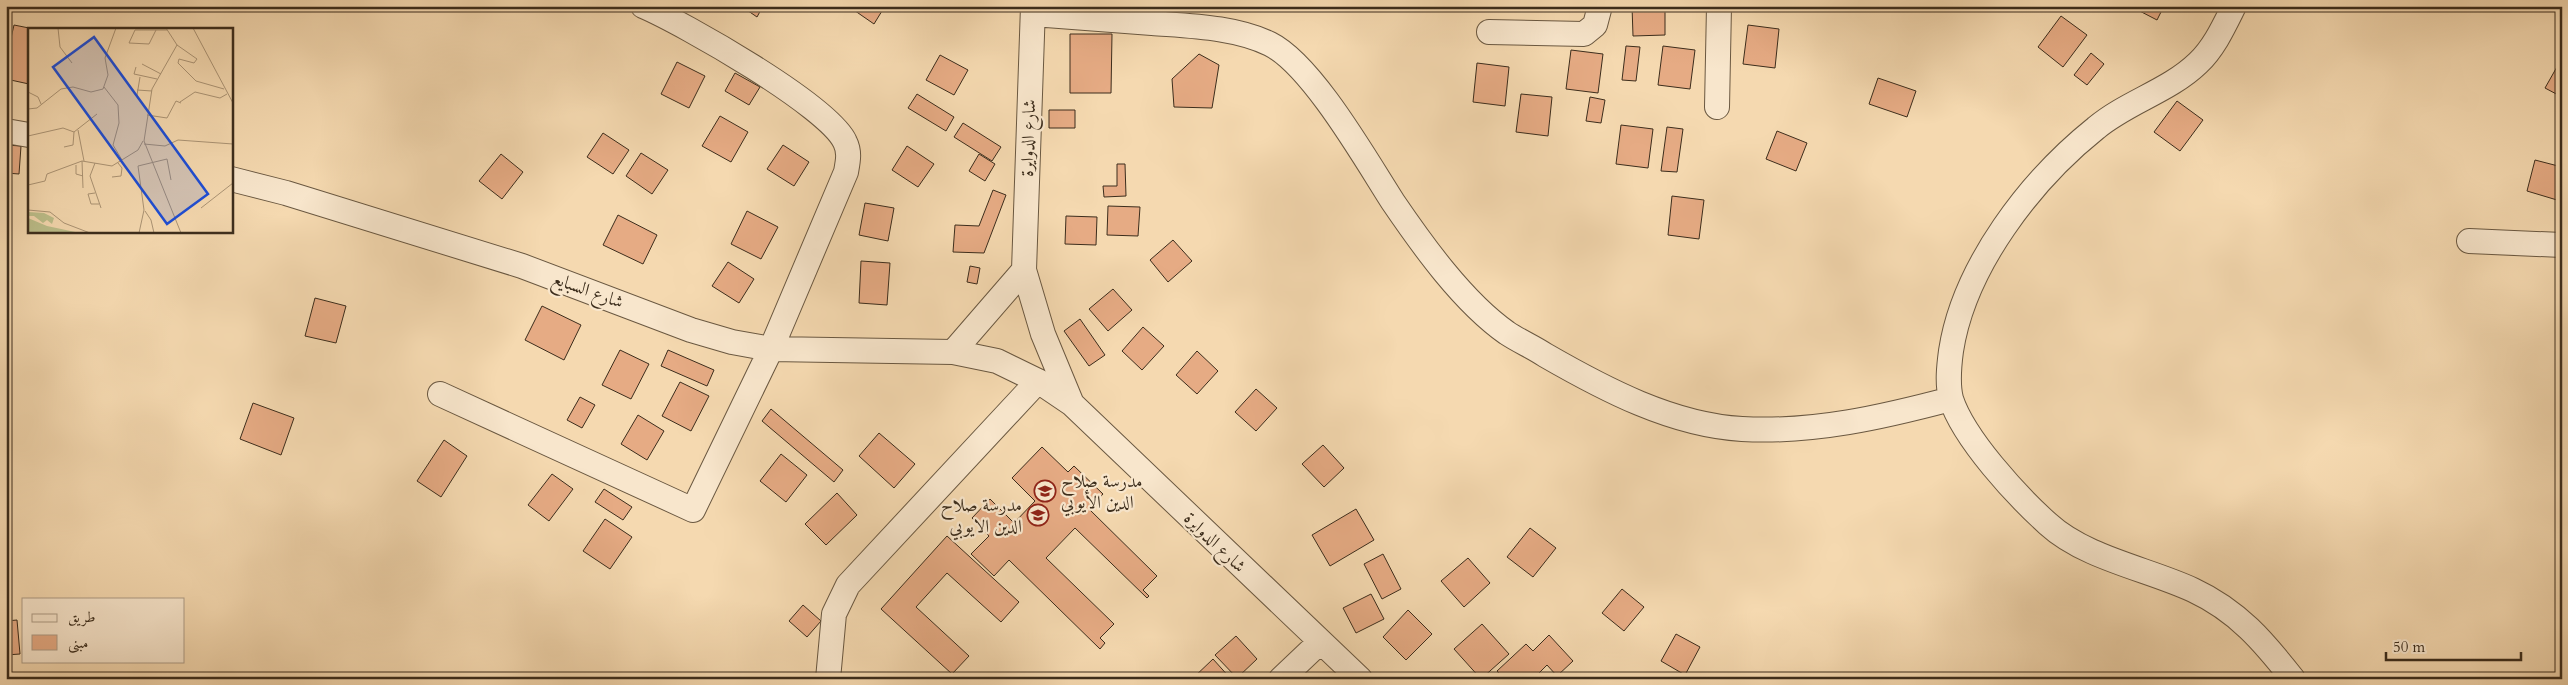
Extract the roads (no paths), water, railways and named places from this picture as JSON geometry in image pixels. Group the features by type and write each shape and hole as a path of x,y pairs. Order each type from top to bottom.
{"street":[{"path":"440,394 693,510 771,349 846,172 849,154 838,130 809,105 739,58 644,6"},
{"path":"1489,32 1584,34 1595,25 1600,6"},
{"path":"1717,107 1719,6"},
{"path":"2234,6 2218,37 2199,62 2180,77 2128,105 2096,128 2051,170 2008,221 1984,261 1954,331 1948,372 1952,399 1966,428 1992,465 2024,502 2057,532 2092,551 2194,590 2225,608 2258,634 2293,679"},
{"path":"1033,10 1196,26 1241,35 1270,44 1292,60 1324,97 1403,216 1455,285 1506,332 1583,377 1650,407 1698,422 1741,429 1809,429 1886,416 1952,399"},
{"name":"شارع الدوايرة","path":"1033,10 1024,270 1043,334 1072,404 1360,679"},
{"path":"6,131 28,135"},
{"name":"شارع السبايع","path":"232,179 286,193 522,266 691,330 771,349 952,352 997,360 1038,381 1072,404"},
{"path":"2469,241 2562,245"},
{"path":"952,352 1024,270"},
{"path":"828,679 834,614 848,585 1038,381"},
{"path":"1281,679 1320,642"}],"place":[{"name":"مدرسة صلاح الدين الأيوبي","path":"1045,491"},
{"name":"مدرسة صلاح الدين الايوبي","path":"1038,515"}]}
